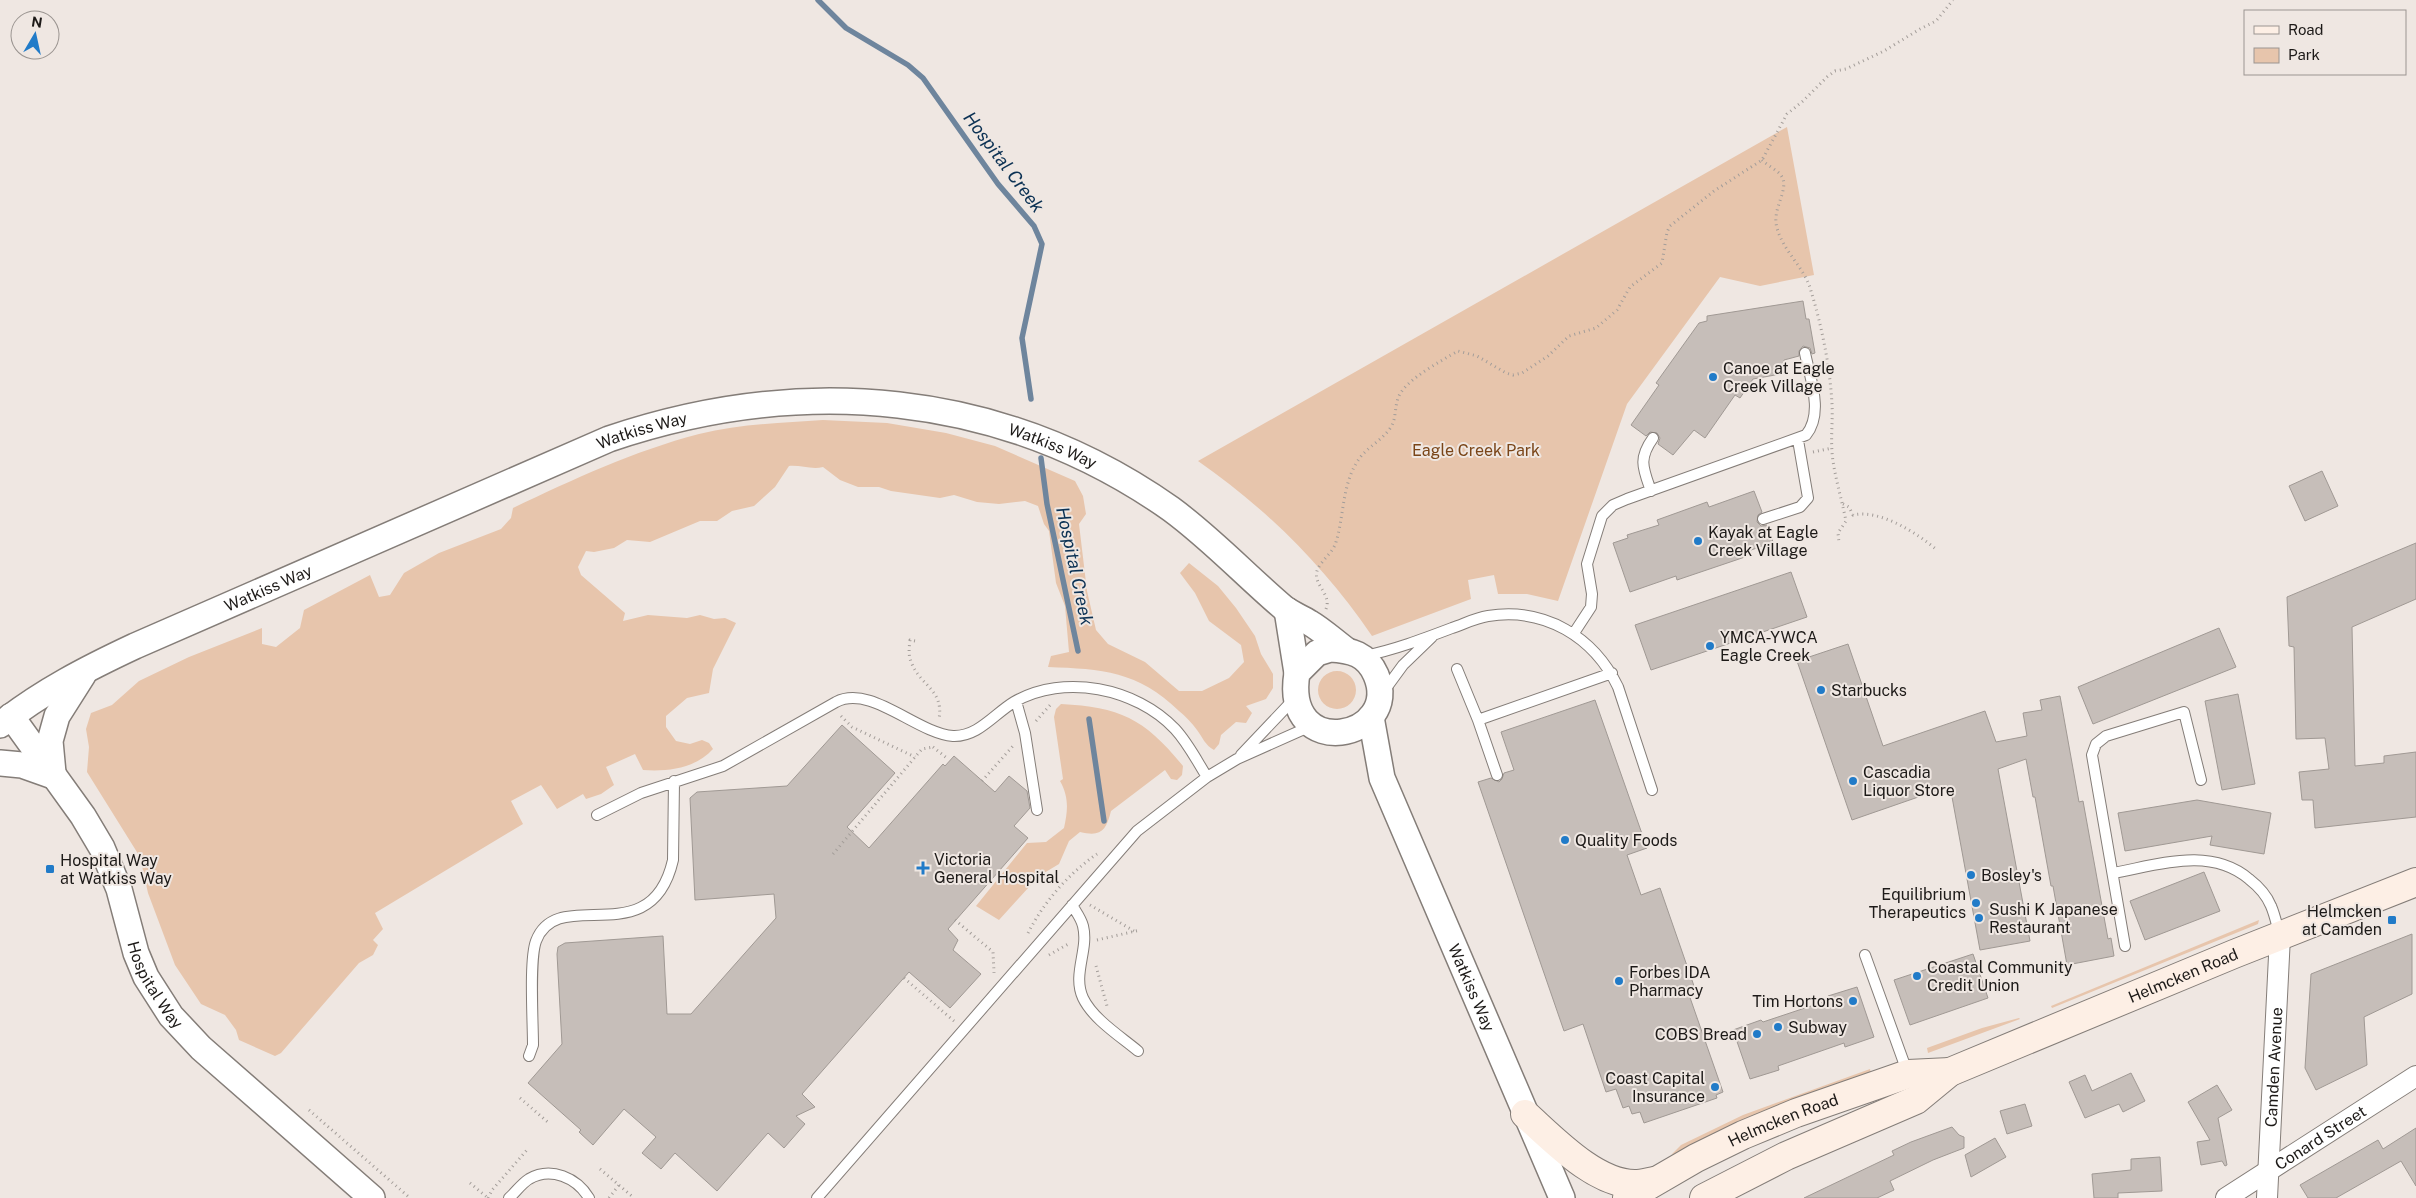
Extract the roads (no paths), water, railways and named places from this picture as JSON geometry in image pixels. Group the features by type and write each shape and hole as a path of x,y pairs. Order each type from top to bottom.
{"main road":[{"name":"Helmcken Road","path":"1704,1198 1786,1156 1916,1100 1950,1072 2416,882"},
{"name":"Helmcken Road","path":"1627,1198 1696,1158 1743,1135 1796,1113 1908,1074 1950,1072"},
{"path":"1525,1114 1573,1157 1600,1174 1620,1182 1635,1184 1656,1181"}],"street":[{"name":"Watkiss Way","path":"6,721 44,693 88,668 186,623 609,439 683,416 759,404 798,401 875,402 935,411 999,426 1061,448 1120,478 1171,509 1222,551 1286,610 1312,624 1354,653"},
{"path":"1286,610 1297,673 1295,698 1300,713 1312,726 1329,733 1347,733 1361,727 1375,708 1379,683 1373,668 1354,653 1330,648 1317,653 1297,673"},
{"path":"0,763 22,765 54,776 50,741 56,716 88,668"},
{"name":"Watkiss Way","path":"1375,708 1382,778"},
{"name":"Hospital Way","path":"6,721 54,776 88,824 102,848 119,889 136,953 146,976 172,1016 200,1048 372,1198"},
{"name":"Watkiss Way","path":"1347,733 1382,778 1562,1198"},
{"name":"Camden Avenue","path":"2267,1198 2280,936"},
{"name":"Conard Street","path":"2226,1198 2416,1076"}],"lane":[{"path":"1574,633 1591,607 1592,594 1587,564 1602,516 1613,505 1798,440 1811,429 1816,412 1805,353"},
{"path":"1650,491 1642,457 1644,450 1653,438"},
{"path":"1763,520 1805,503 1808,491 1798,440"},
{"path":"1354,653 1383,652 1471,620 1501,615 1534,617 1563,626 1598,654 1612,673 1652,790"},
{"path":"1375,708 1389,680 1435,634"},
{"path":"1456,668 1478,720 1497,775"},
{"path":"1478,720 1612,673"},
{"path":"597,815 641,793 723,766 836,702 850,698 868,700 936,732 962,736 975,732 1016,701 1033,694 1063,687 1117,694 1135,701 1163,718 1186,742 1207,776"},
{"path":"1237,759 1295,698"},
{"path":"1016,701 1024,733 1037,810"},
{"path":"2126,946 2092,755 2096,744 2106,736 2184,712 2201,780"},
{"path":"817,1198 864,1152 1003,994 1072,905 1137,831 1207,776 1237,759 1312,726"},
{"path":"529,1056 533,1045 534,951 540,933 547,925 565,916 631,913 643,908 658,894 670,872 673,860 674,781"},
{"path":"2112,872 2185,860 2205,859 2222,863 2239,871 2266,896 2280,936"},
{"path":"1072,905 1080,919 1084,932 1079,980 1084,999 1096,1014 1138,1051"},
{"path":"1865,955 1908,1074"},
{"path":"509,1198 530,1178 554,1174 570,1178 583,1188 589,1198"}],"waterway":[{"name":"Hospital Creek","path":"818,0 846,28 908,65 923,78 998,184 1034,226 1042,244 1022,338 1031,399"},
{"name":"Hospital Creek","path":"1041,458 1047,504 1078,651"},
{"name":"Hospital Creek","path":"1089,719 1104,821"}],"place":[{"name":"Canoe at Eagle Creek Village","path":"1713,377"},
{"name":"Kayak at Eagle Creek Village","path":"1698,541"},
{"name":"YMCA-YWCA Eagle Creek","path":"1710,646"},
{"name":"Starbucks","path":"1821,690"},
{"name":"Cascadia Liquor Store","path":"1853,781"},
{"name":"Quality Foods","path":"1565,840"},
{"name":"Victoria General Hospital","path":"923,868"},
{"name":"Hospital Way at Watkiss Way","path":"50,869"},
{"name":"Bosley's","path":"1971,875"},
{"name":"Equilibrium Therapeutics","path":"1976,903"},
{"name":"Sushi K Japanese Restaurant","path":"1979,918"},
{"name":"Helmcken at Camden","path":"2392,920"},
{"name":"Coastal Community Credit Union","path":"1917,976"},
{"name":"Forbes IDA Pharmacy","path":"1619,981"},
{"name":"Tim Hortons","path":"1853,1001"},
{"name":"Subway","path":"1778,1027"},
{"name":"COBS Bread","path":"1757,1034"},
{"name":"Coast Capital Insurance","path":"1715,1087"}],"park label":[{"name":"Eagle Creek Park","path":"1476,450"}]}
